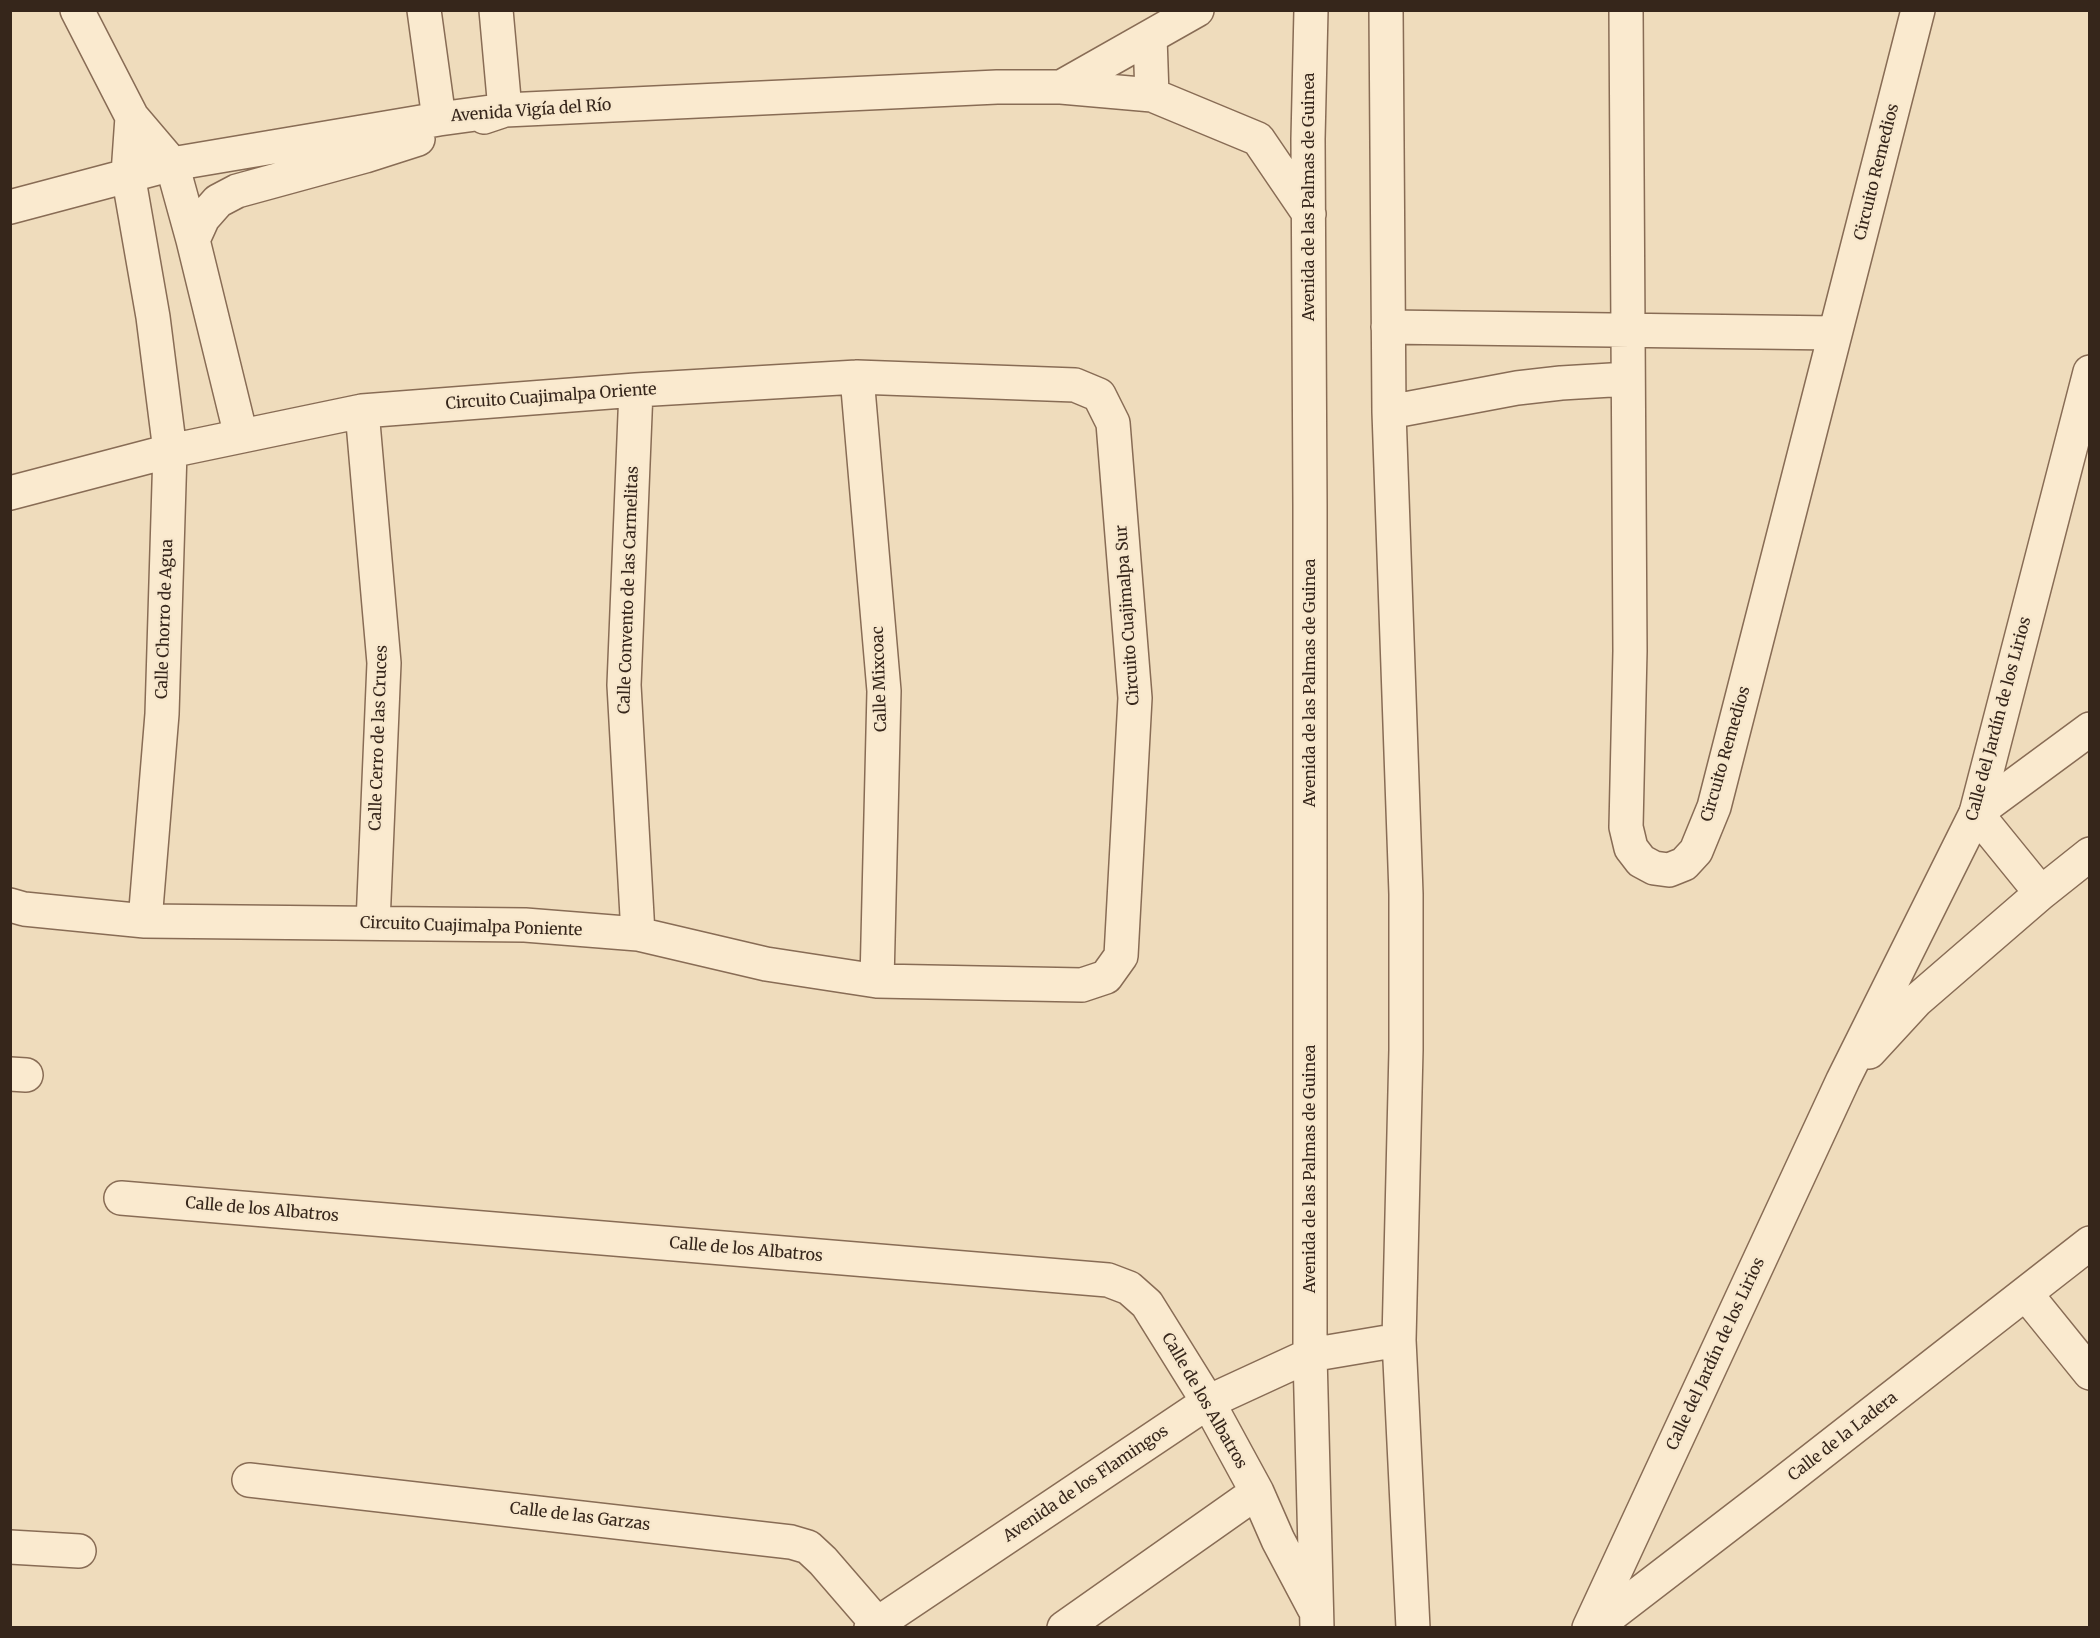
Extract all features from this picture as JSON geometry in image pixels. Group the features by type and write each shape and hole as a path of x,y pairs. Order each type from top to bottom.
{"street":[{"path":"77,10 132,117 172,164 241,436"},
{"path":"424,10 439,119"},
{"path":"193,240 203,218 218,201 237,191 365,156 505,110 496,10"},
{"name":"Avenida Vigía del Río","path":"1061,87 1197,10"},
{"name":"Avenida de las Palmas de Guinea","path":"1311,10 1309,214 1310,1355 1317,1620"},
{"path":"1386,10 1389,412 1406,894 1406,1050 1399,1340 1413,1628"},
{"name":"Circuito Remedios","path":"1626,10 1630,651 1626,827 1631,848 1641,861 1654,868 1669,870 1684,864 1696,851 1714,807 1918,10"},
{"path":"1149,37 1152,95"},
{"name":"Avenida Vigía del Río","path":"10,207 172,164 505,110 986,87 1061,87 1152,95 1258,139 1309,214"},
{"name":"Calle Chorro de Agua","path":"132,117 128,174 153,317 170,451 162,714 145,921"},
{"path":"1388,327 1835,333"},
{"name":"Calle del Jardín de los Lirios","path":"1592,1628 1843,1080 1976,813 2090,372"},
{"name":"Circuito Cuajimalpa Oriente","path":"10,493 170,451 362,411 636,390 856,377 1075,385 1099,395"},
{"name":"Calle Mixcoac","path":"856,377 884,691 877,981"},
{"path":"1389,412 1517,388 1628,379"},
{"name":"Calle Convento de las Carmelitas","path":"636,390 624,685 638,934"},
{"name":"Circuito Cuajimalpa Sur","path":"1099,395 1113,423 1135,698 1121,956 1106,977"},
{"name":"Calle Cerro de las Cruces","path":"362,411 384,663 373,923"},
{"path":"2090,729 1976,813 2041,893 2090,854"},
{"name":"Calle del Jardín de los Lirios","path":"1843,1080 1916,1001 2041,893"},
{"name":"Circuito Cuajimalpa Poniente","path":"15,909 145,921 525,925 638,934 766,963 877,981 1082,986 1106,977"},
{"name":"Calle de los Albatros","path":"121,1198 1108,1280 1129,1288 1147,1304 1208,1402 1257,1492"},
{"name":"Calle de la Ladera","path":"1592,1628 1775,1490 2090,1243"},
{"path":"2026,1294 2090,1373"},
{"path":"1310,1355 1399,1340"},
{"name":"Avenida de los Flamingos","path":"876,1626 1208,1402 1310,1355"},
{"name":"Calle de las Garzas","path":"249,1480 791,1542 808,1547 823,1561 876,1626"},
{"path":"1064,1628 1257,1492 1317,1620"},
{"path":"10,1547 79,1551"}]}
